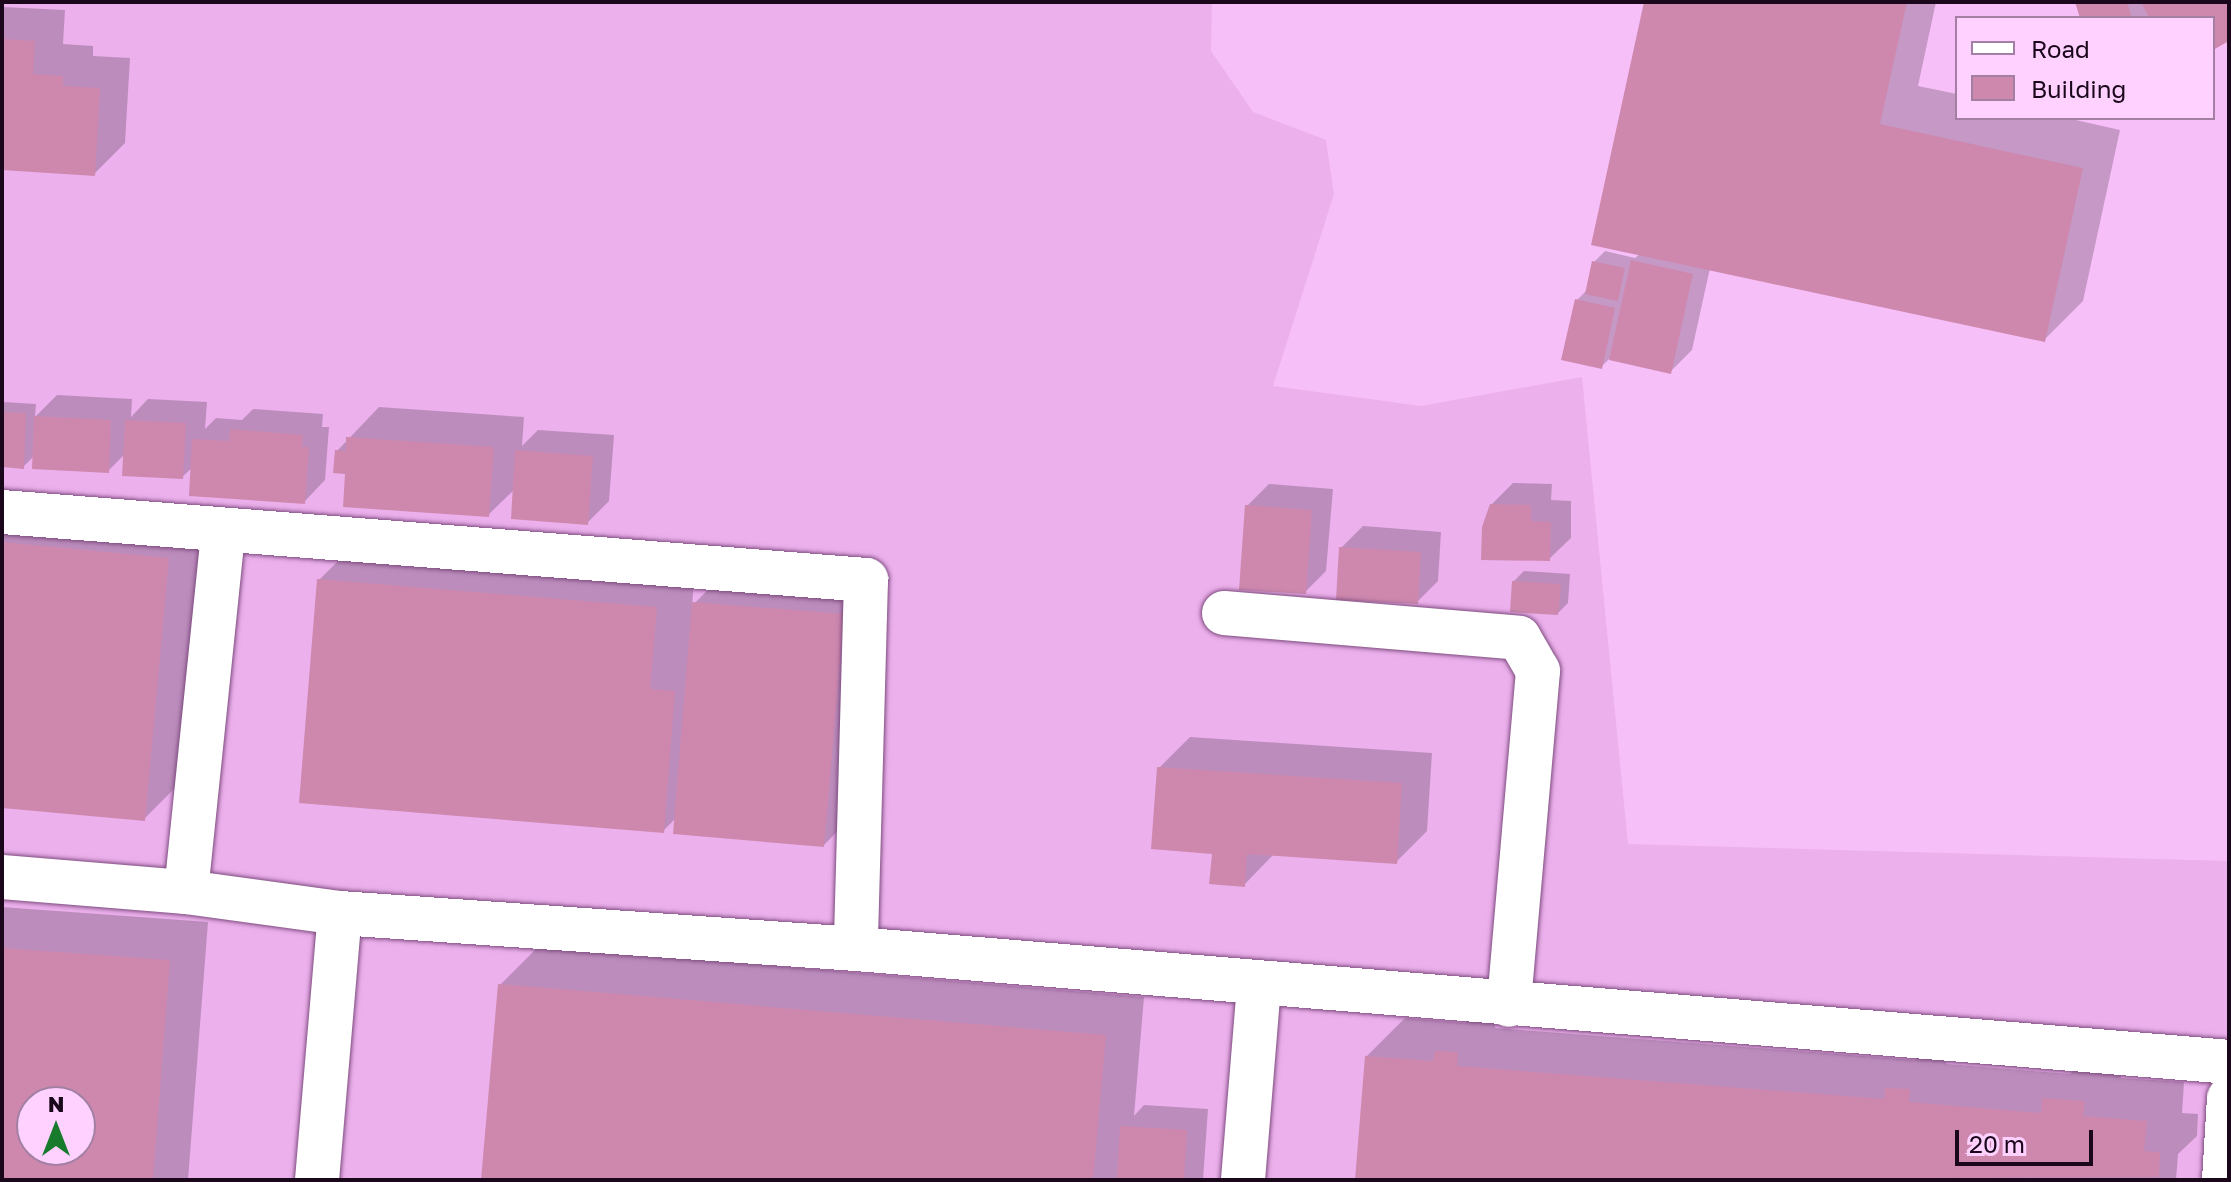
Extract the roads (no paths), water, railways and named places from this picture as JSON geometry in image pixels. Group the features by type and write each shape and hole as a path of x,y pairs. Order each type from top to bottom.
{"lane":[{"path":"2,512 223,532 866,580 856,949"},
{"path":"186,892 223,532"},
{"path":"1224,613 1519,638 1538,671 1509,1005"},
{"path":"2,877 186,892 340,913 856,949 1259,986 2229,1062"},
{"path":"317,1180 340,913"},
{"path":"1243,1180 1259,986"},
{"path":"2224,1180 2229,1098"}]}
